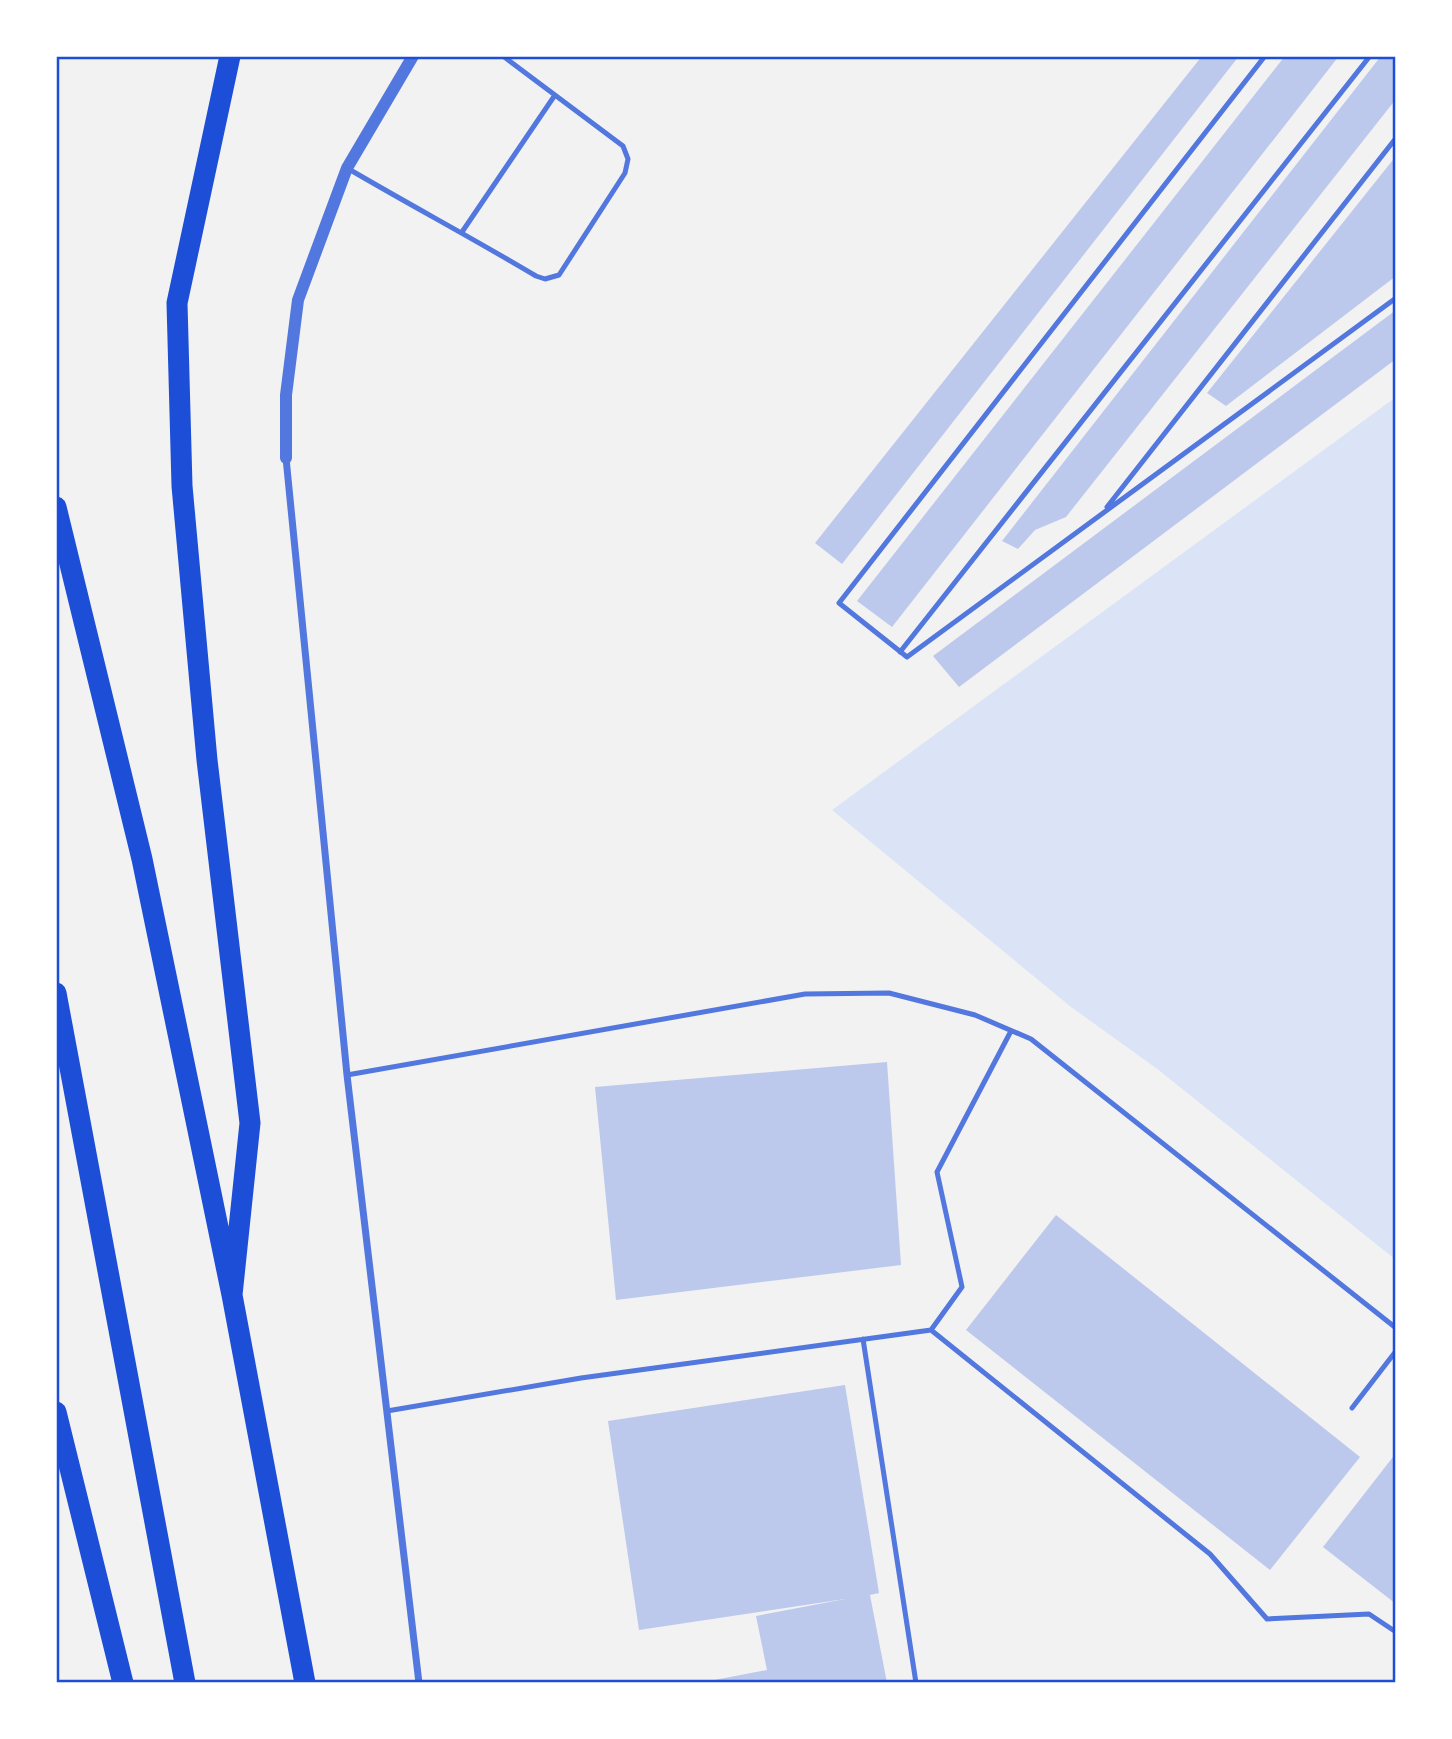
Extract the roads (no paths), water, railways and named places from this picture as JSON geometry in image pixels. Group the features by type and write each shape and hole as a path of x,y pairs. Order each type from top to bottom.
{"highway":[{"path":"230,56 177,303 183,500 207,760 250,1123 232,1295"},
{"path":"56,507 142,859 232,1295 305,1683"},
{"path":"56,993 185,1683"},
{"path":"56,1412 123,1683"}],"street":[{"path":"413,56 347,168 298,300 286,395 286,458 347,1075 419,1683"}],"lane":[{"path":"347,168 536,276 545,279 559,275 625,173 628,159 624,146 503,56"},
{"path":"1265,56 839,603 907,657 1396,298"},
{"path":"900,652 1370,56"},
{"path":"463,232 555,95"},
{"path":"1101,515 1396,138"},
{"path":"347,1075 805,994 890,993 975,1016 1031,1040 1396,1328"},
{"path":"931,1330 962,1287 937,1172 1012,1031"},
{"path":"387,1411 581,1378 931,1330 1210,1554 1267,1619 1369,1614 1396,1632"},
{"path":"863,1339 916,1683"},
{"path":"1352,1408 1396,1351"}]}
